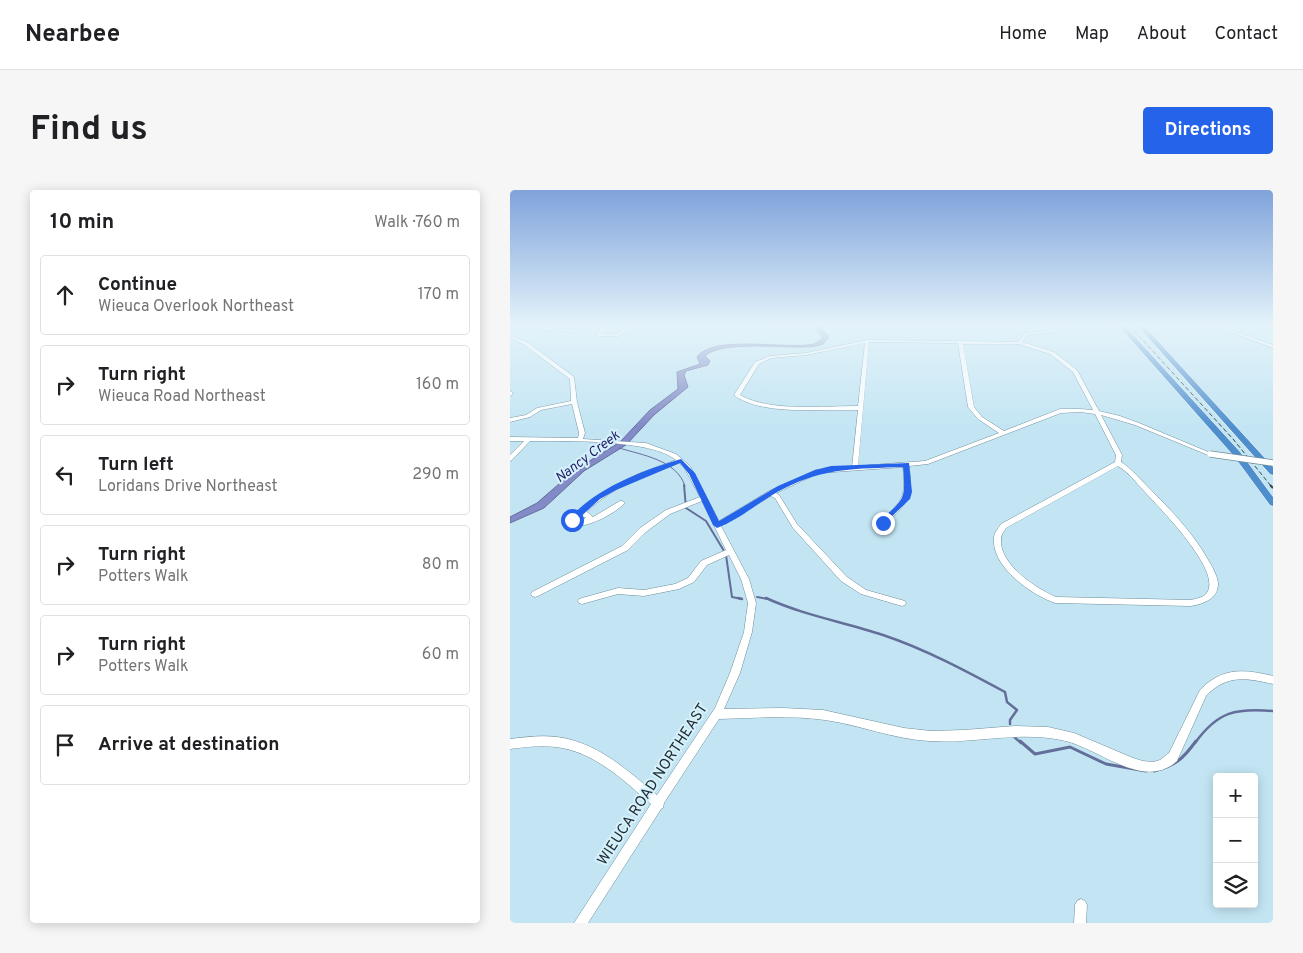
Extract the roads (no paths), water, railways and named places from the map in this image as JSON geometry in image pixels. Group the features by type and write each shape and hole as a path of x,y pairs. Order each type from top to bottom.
{"highway":[{"path":"1152,359 1237,454 1273,503"},
{"path":"1171,359 1273,472"}],"street":[{"path":"548,359 570,375 573,381 574,402 582,433 580,440"},
{"path":"763,359 757,363 737,396 770,406 860,408"},
{"path":"855,467 865,359"},
{"path":"963,359 971,408 980,418 1004,433"},
{"path":"1063,359 1079,377 1098,412 1119,454 1118,463"},
{"path":"510,420 528,416 538,409 574,402"},
{"path":"717,525 771,492 818,471 931,462 1060,411 1098,412 1210,454 1273,463"},
{"name":"WIEUCA ROAD NORTHEAST","path":"510,439 598,441 642,445 665,451 692,473 701,499 717,525 727,552 750,592 752,617 735,673 716,714 580,923"},
{"path":"510,459 529,439"},
{"path":"622,502 595,519 580,525 573,524 573,519 581,514 598,497 677,462"},
{"path":"1118,463 1132,472 1164,506 1190,538 1214,582 1214,589 1207,599 1190,603 1055,600 1041,596 1026,586 999,552 996,546 996,535 1003,526 1118,463"},
{"path":"883,523 907,499 909,492 906,465"},
{"path":"771,492 795,526 844,578 864,592 902,603"},
{"path":"536,594 625,548 642,530 676,508 701,499"},
{"path":"581,514 589,516 588,521"},
{"path":"582,601 618,591 644,593 676,587 691,580 704,563 727,552"},
{"path":"716,714 796,713 823,716 895,732 929,736 1049,732 1078,738 1136,764 1153,767 1165,764 1173,758 1203,693 1209,685 1233,675 1252,675 1273,680"},
{"path":"510,744 552,741 579,746 612,763 659,804"},
{"path":"1080,923 1082,905"}],"water":[{"path":"698,359 708,359 710,361 708,365 686,371 684,375 688,387 654,415 626,445 584,471 544,508 510,523 510,517 537,503 575,470 620,442 650,410 678,389 677,372 700,364"}],"waterway":[{"name":"Nancy Creek","path":"619,448 648,456 667,464 681,477 685,486"},
{"path":"684,485 686,508 706,521 724,551"},
{"path":"726,555 732,597 742,599 738,598"},
{"path":"757,597 768,599"},
{"path":"766,598 794,609 899,641 960,668 1005,692 1007,702 1017,710 1010,720 1010,724"},
{"path":"1195,743 1212,724 1229,714 1248,710 1273,711"},
{"path":"1013,736 1021,743"},
{"path":"1020,741 1035,754 1070,747 1106,764 1146,771"},
{"path":"1154,771 1168,767 1178,761 1196,741"}],"railway":[{"path":"1160,359 1233,439 1271,486"}]}
